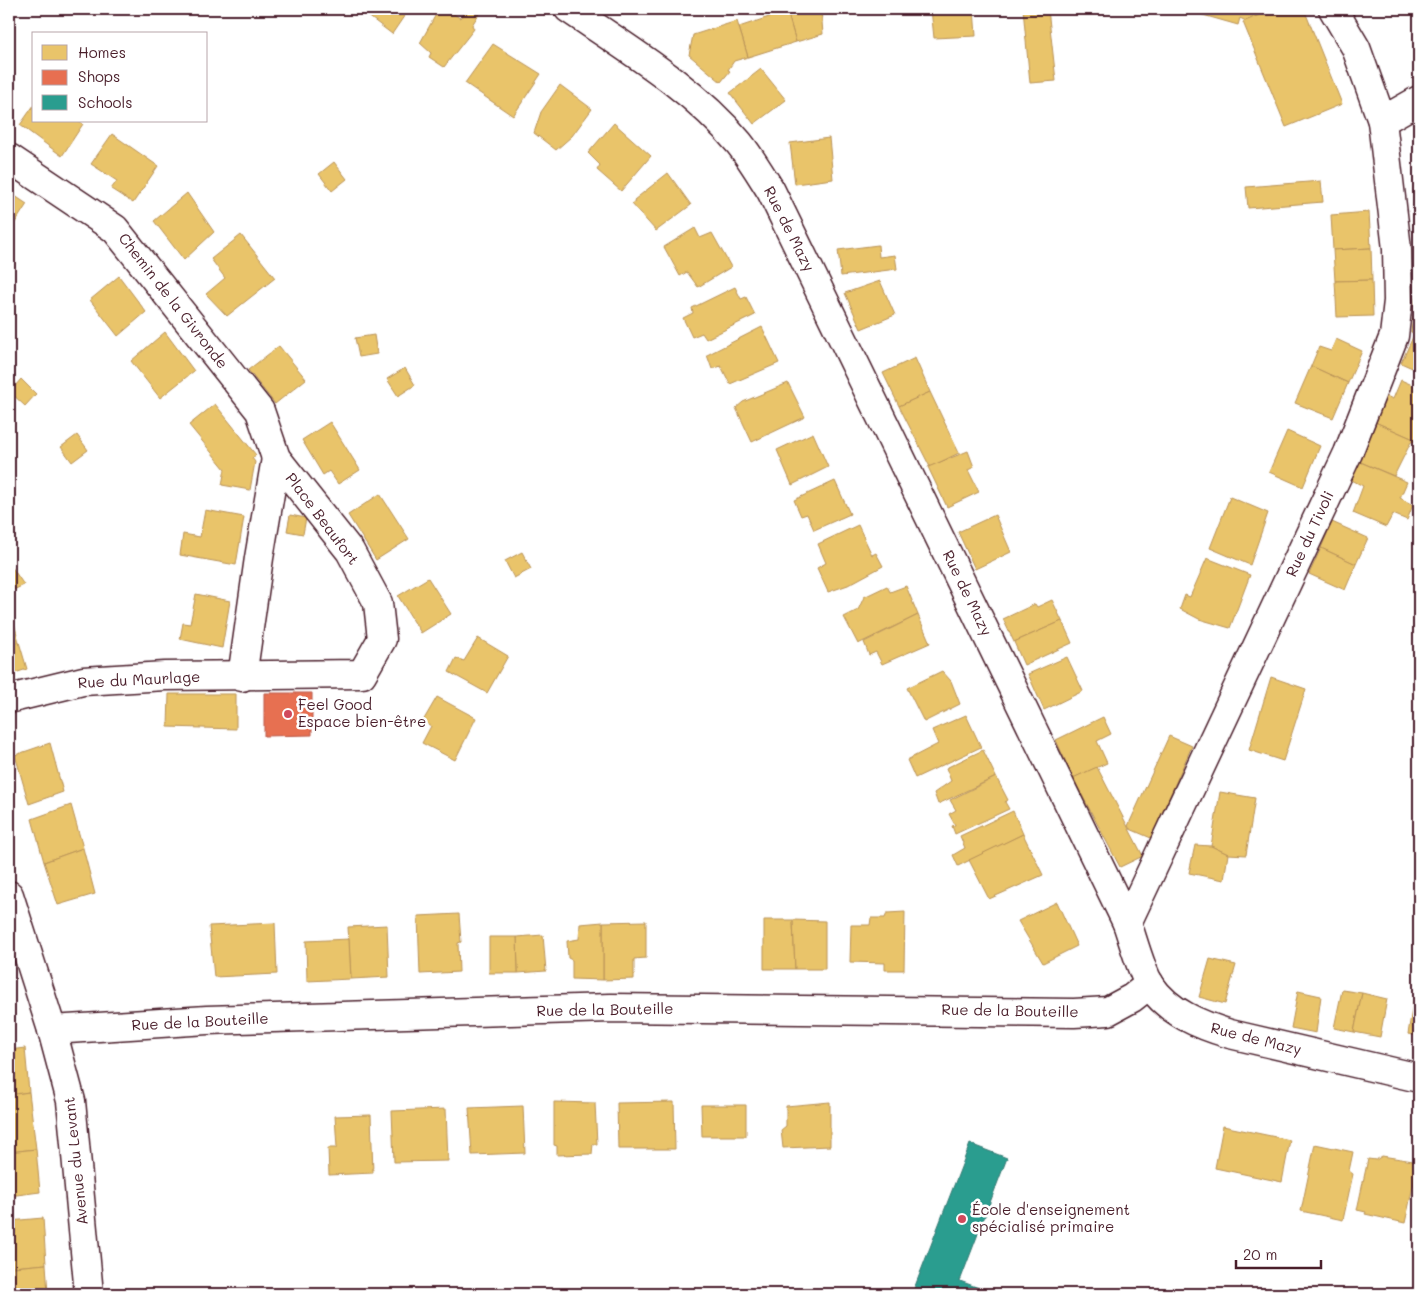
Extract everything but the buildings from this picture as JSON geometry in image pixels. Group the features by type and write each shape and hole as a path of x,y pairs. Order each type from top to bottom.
{"street":[{"name":"Rue de Mazy","path":"569,9 661,72 698,102 739,144 771,191 1127,923 1150,984 1181,1015 1203,1026 1419,1078"},
{"name":"Rue du Tivoli","path":"1127,923 1348,453 1394,336 1398,301 1397,249 1382,121 1356,48 1333,9"},
{"path":"1382,121 1419,100"},
{"name":"Chemin de la Givronde","path":"9,158 116,229 260,411 276,458"},
{"name":"Place Beaufort","path":"276,458 350,552 378,604 382,639 362,674 242,677 276,458"},
{"name":"Rue du Maurlage","path":"9,699 83,681 165,676 242,677"},
{"name":"Avenue du Levant","path":"9,895 52,1030 71,1101 89,1294"},
{"name":"Rue de la Bouteille","path":"52,1030 207,1020 611,1008 1074,1013 1108,1011 1132,998 1150,984"}],"place":[{"name":"Feel Good Espace bien-être","path":"288,714"},
{"name":"École d'enseignement spécialisé primaire","path":"962,1219"}]}
